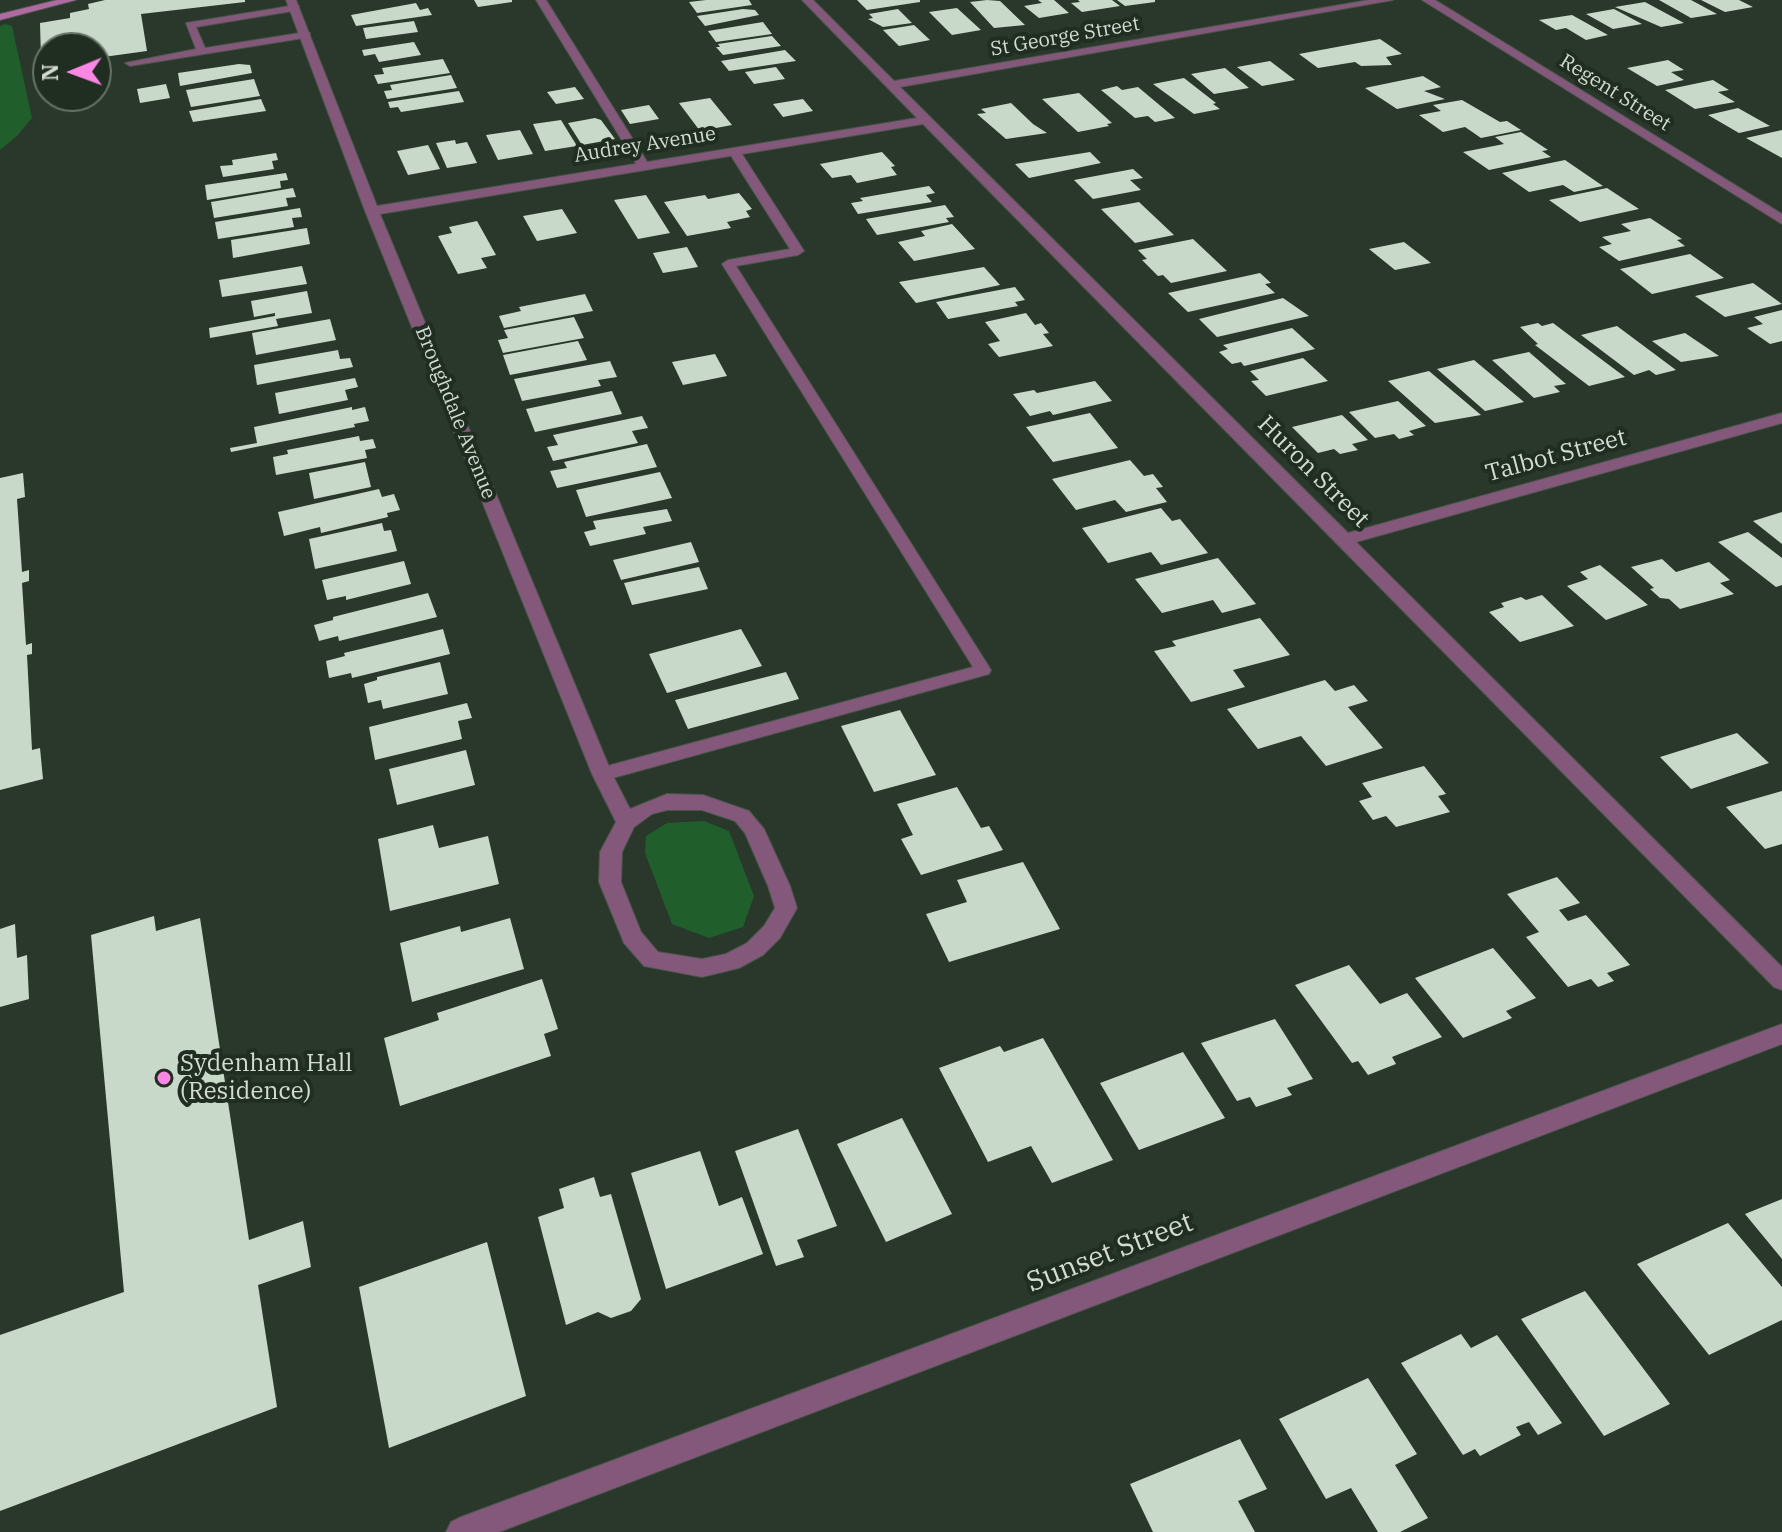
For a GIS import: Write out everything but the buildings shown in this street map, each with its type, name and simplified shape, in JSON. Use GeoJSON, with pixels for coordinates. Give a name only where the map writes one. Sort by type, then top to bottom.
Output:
{"type":"FeatureCollection","features":[{"type":"Feature","properties":{"kind":"main road"},"geometry":{"type":"LineString","coordinates":[[0,17],[71,0]]}},
{"type":"Feature","properties":{"kind":"street","name":"Huron Street"},"geometry":{"type":"LineString","coordinates":[[807,0],[1782,981]]}},
{"type":"Feature","properties":{"kind":"street","name":"St George Street"},"geometry":{"type":"LineString","coordinates":[[891,85],[1388,0]]}},
{"type":"Feature","properties":{"kind":"street","name":"Regent Street"},"geometry":{"type":"LineString","coordinates":[[1427,0],[1782,220]]}},
{"type":"Feature","properties":{"kind":"street","name":"Broughdale Avenue"},"geometry":{"type":"LineString","coordinates":[[294,4],[372,211],[602,774],[626,822]]}},
{"type":"Feature","properties":{"kind":"street","name":"Audrey Avenue"},"geometry":{"type":"LineString","coordinates":[[372,211],[924,120]]}},
{"type":"Feature","properties":{"kind":"street","name":"Talbot Street"},"geometry":{"type":"LineString","coordinates":[[1343,540],[1782,418]]}},
{"type":"Feature","properties":{"kind":"street"},"geometry":{"type":"LineString","coordinates":[[667,802],[703,803],[723,807],[742,816],[754,829],[786,908],[772,932],[755,949],[731,962],[702,968],[652,960],[632,937],[610,882],[611,852],[626,822],[645,809],[667,802]]}},
{"type":"Feature","properties":{"kind":"street","name":"Sunset Street"},"geometry":{"type":"LineString","coordinates":[[461,1532],[1782,1034]]}},
{"type":"Feature","properties":{"kind":"lane"},"geometry":{"type":"LineString","coordinates":[[541,0],[643,165]]}},
{"type":"Feature","properties":{"kind":"lane"},"geometry":{"type":"LineString","coordinates":[[202,52],[190,25],[294,4]]}},
{"type":"Feature","properties":{"kind":"lane"},"geometry":{"type":"LineString","coordinates":[[130,63],[306,35]]}},
{"type":"Feature","properties":{"kind":"lane"},"geometry":{"type":"LineString","coordinates":[[602,774],[983,670],[728,264],[798,251],[734,151]]}},
{"type":"Feature","properties":{"kind":"green space"},"geometry":{"type":"Polygon","coordinates":[[[0,26],[12,26],[32,118],[0,150],[0,26]]]}},
{"type":"Feature","properties":{"kind":"green space"},"geometry":{"type":"Polygon","coordinates":[[[704,821],[729,831],[754,896],[743,927],[709,938],[672,924],[645,853],[646,836],[667,823],[704,821]]]}},
{"type":"Feature","properties":{"kind":"place","name":"Sydenham Hall (Residence)"},"geometry":{"type":"Point","coordinates":[164,1078]}}]}
